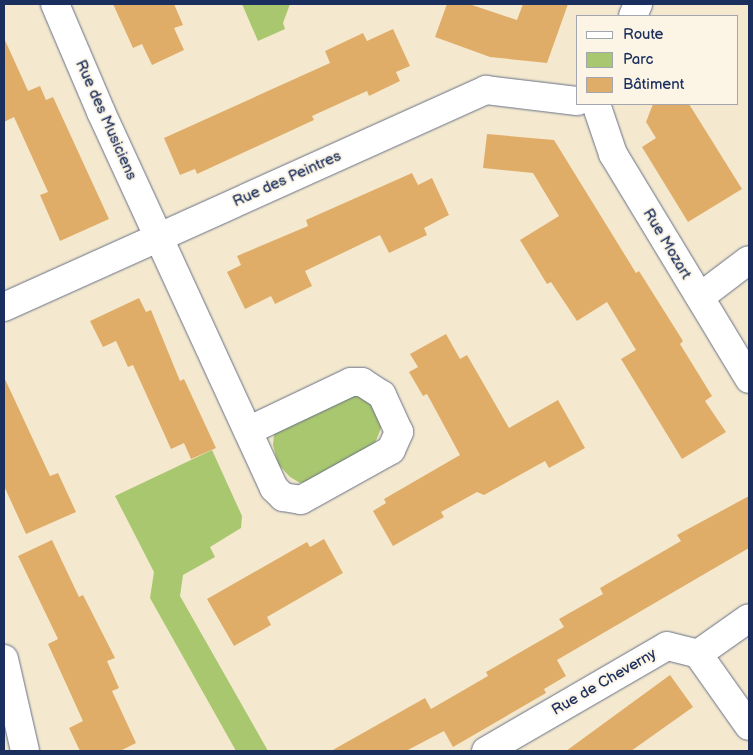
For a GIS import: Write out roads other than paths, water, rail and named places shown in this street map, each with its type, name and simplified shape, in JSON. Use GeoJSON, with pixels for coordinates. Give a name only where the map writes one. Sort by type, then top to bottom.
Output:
{"type":"FeatureCollection","features":[{"type":"Feature","properties":{"kind":"street","name":"Rue des Musiciens"},"geometry":{"type":"LineString","coordinates":[[54,4],[160,236],[248,431],[274,488],[283,497],[301,500],[391,450],[399,432],[382,395],[362,382],[350,382],[248,431]]}},
{"type":"Feature","properties":{"kind":"street","name":"Rue des Peintres"},"geometry":{"type":"LineString","coordinates":[[4,307],[486,90],[576,101]]}},
{"type":"Feature","properties":{"kind":"street","name":"Rue Mozart"},"geometry":{"type":"LineString","coordinates":[[596,105],[613,154],[749,378]]}},
{"type":"Feature","properties":{"kind":"street"},"geometry":{"type":"LineString","coordinates":[[700,297],[749,260]]}},
{"type":"Feature","properties":{"kind":"street"},"geometry":{"type":"LineString","coordinates":[[749,618],[698,654],[749,726]]}},
{"type":"Feature","properties":{"kind":"street","name":"Rue de Cheverny"},"geometry":{"type":"LineString","coordinates":[[486,751],[667,646],[698,654]]}},
{"type":"Feature","properties":{"kind":"street"},"geometry":{"type":"LineString","coordinates":[[4,659],[25,751]]}}]}
